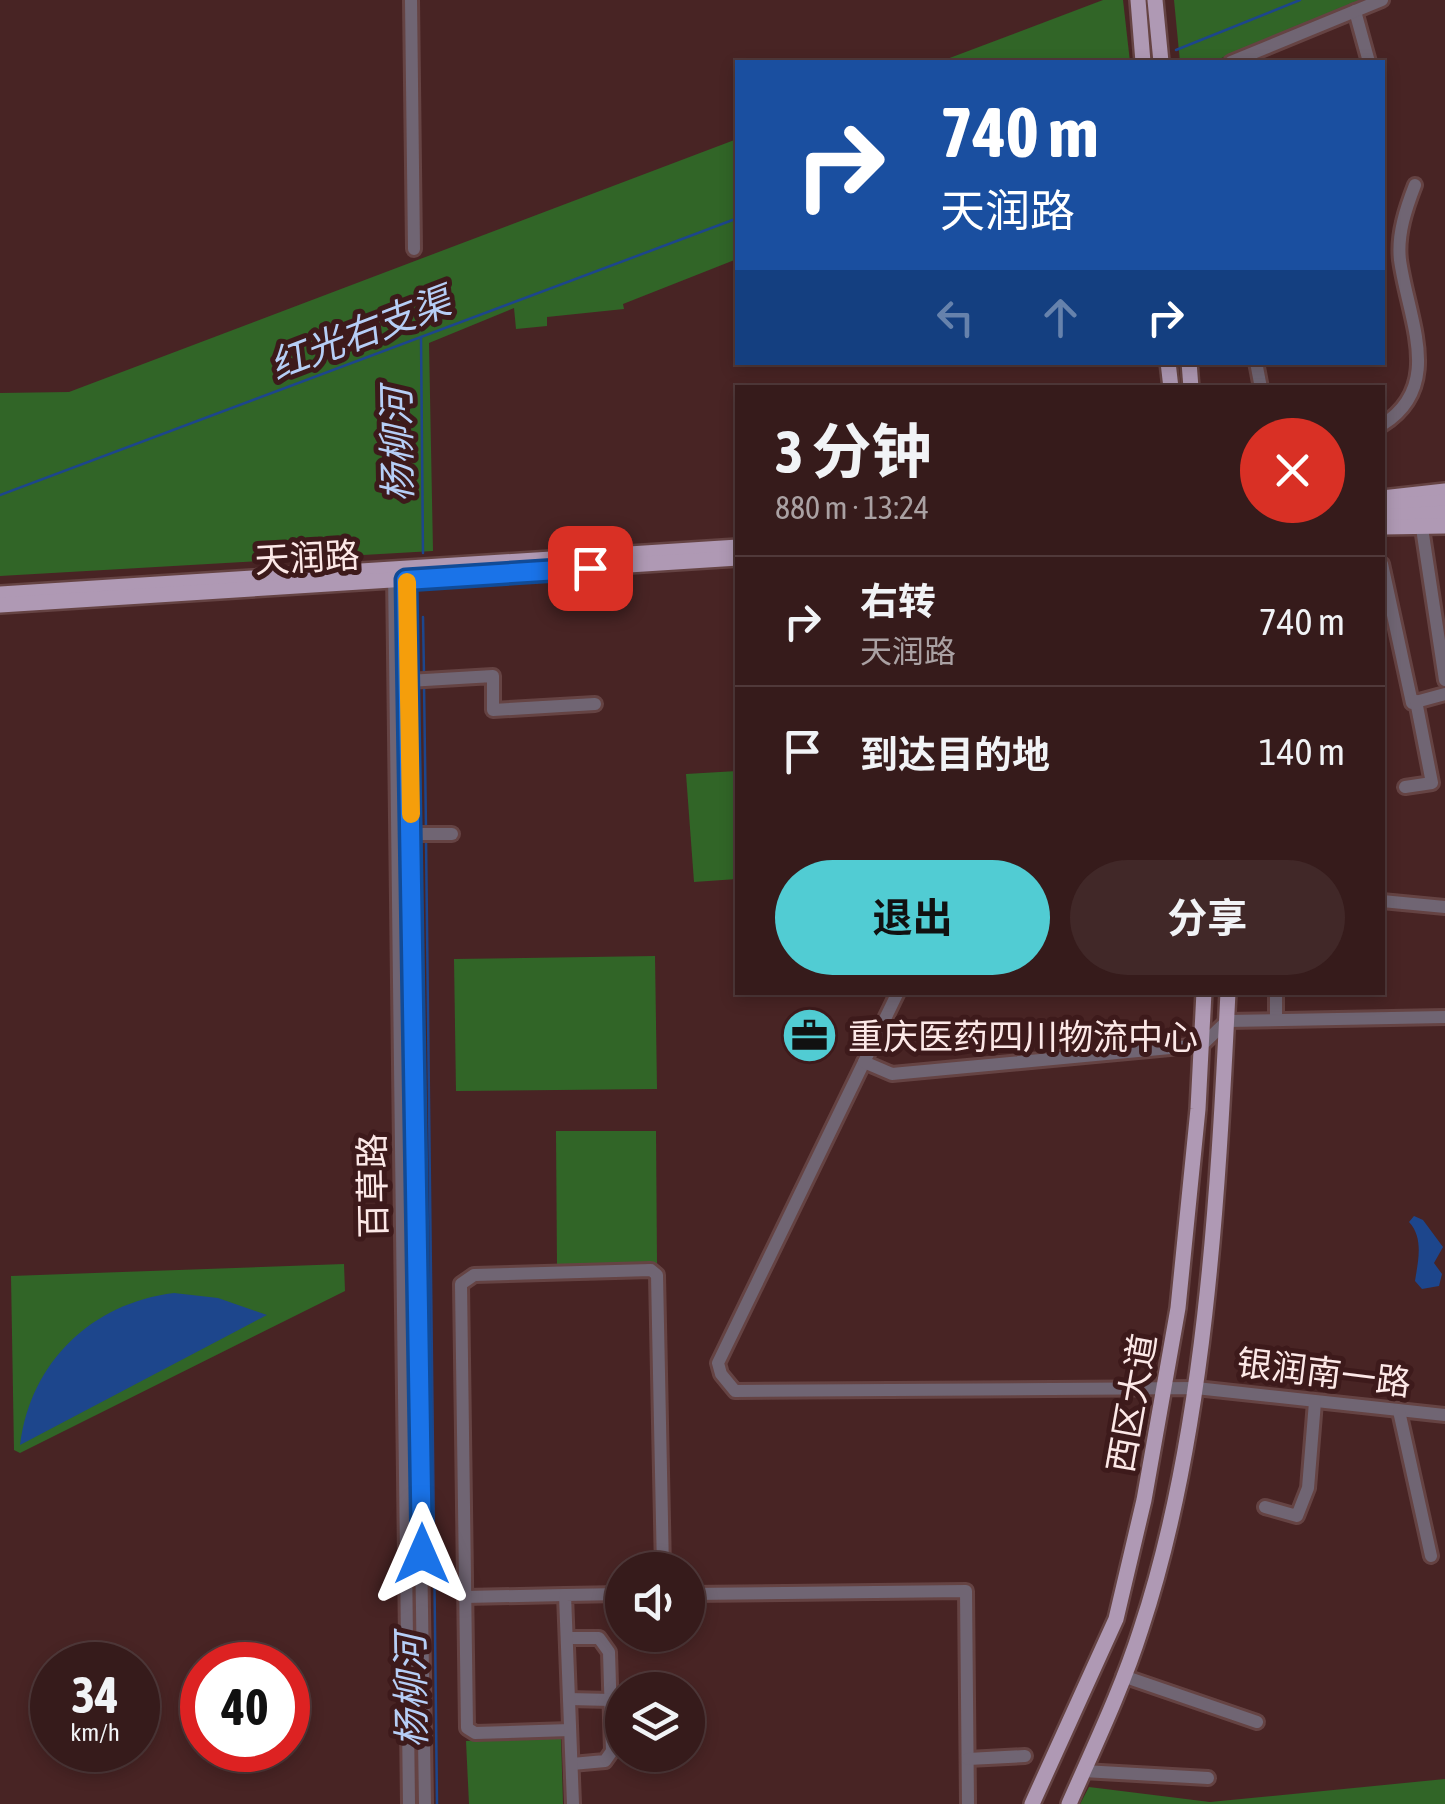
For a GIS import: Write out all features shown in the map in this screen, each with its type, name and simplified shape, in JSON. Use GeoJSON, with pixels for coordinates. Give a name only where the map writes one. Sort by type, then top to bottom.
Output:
{"type":"FeatureCollection","features":[{"type":"Feature","properties":{"kind":"main road"},"geometry":{"type":"LineString","coordinates":[[1138,0],[1143,60]]}},
{"type":"Feature","properties":{"kind":"main road"},"geometry":{"type":"LineString","coordinates":[[1155,0],[1162,60]]}},
{"type":"Feature","properties":{"kind":"main road"},"geometry":{"type":"LineString","coordinates":[[1385,498],[1445,491]]}},
{"type":"Feature","properties":{"kind":"main road"},"geometry":{"type":"LineString","coordinates":[[1385,506],[1445,502]]}},
{"type":"Feature","properties":{"kind":"main road"},"geometry":{"type":"LineString","coordinates":[[1385,517],[1445,512]]}},
{"type":"Feature","properties":{"kind":"main road"},"geometry":{"type":"LineString","coordinates":[[1385,526],[1445,526]]}},
{"type":"Feature","properties":{"kind":"main road","name":"天润路"},"geometry":{"type":"LineString","coordinates":[[400,574],[735,547]]}},
{"type":"Feature","properties":{"kind":"main road","name":"天润路"},"geometry":{"type":"LineString","coordinates":[[0,594],[109,592],[735,558]]}},
{"type":"Feature","properties":{"kind":"main road"},"geometry":{"type":"LineString","coordinates":[[0,584],[62,582],[109,592]]}},
{"type":"Feature","properties":{"kind":"main road"},"geometry":{"type":"LineString","coordinates":[[0,613],[59,609],[109,592]]}},
{"type":"Feature","properties":{"kind":"main road","name":"天润路"},"geometry":{"type":"LineString","coordinates":[[0,605],[109,592]]}},
{"type":"Feature","properties":{"kind":"main road","name":"西区大道"},"geometry":{"type":"LineString","coordinates":[[1032,1804],[1116,1618],[1178,1308],[1204,995]]}},
{"type":"Feature","properties":{"kind":"main road","name":"西区大道"},"geometry":{"type":"LineString","coordinates":[[1069,1804],[1142,1629],[1196,1388],[1228,995]]}},
{"type":"Feature","properties":{"kind":"street"},"geometry":{"type":"LineString","coordinates":[[410,0],[414,250]]}},
{"type":"Feature","properties":{"kind":"street"},"geometry":{"type":"LineString","coordinates":[[1236,60],[1382,0]]}},
{"type":"Feature","properties":{"kind":"street"},"geometry":{"type":"LineString","coordinates":[[1355,11],[1368,60]]}},
{"type":"Feature","properties":{"kind":"street"},"geometry":{"type":"LineString","coordinates":[[1385,423],[1413,401],[1424,375],[1427,344],[1400,256],[1415,184]]}},
{"type":"Feature","properties":{"kind":"street"},"geometry":{"type":"LineString","coordinates":[[1422,528],[1445,680]]}},
{"type":"Feature","properties":{"kind":"street","name":"百草路"},"geometry":{"type":"LineString","coordinates":[[400,574],[419,681],[425,1804]]}},
{"type":"Feature","properties":{"kind":"street","name":"百草路"},"geometry":{"type":"LineString","coordinates":[[400,574],[409,1804]]}},
{"type":"Feature","properties":{"kind":"street"},"geometry":{"type":"LineString","coordinates":[[1385,578],[1412,703],[1445,694]]}},
{"type":"Feature","properties":{"kind":"street"},"geometry":{"type":"LineString","coordinates":[[419,681],[492,676],[494,710],[595,704]]}},
{"type":"Feature","properties":{"kind":"street"},"geometry":{"type":"LineString","coordinates":[[1405,787],[1432,783],[1416,702]]}},
{"type":"Feature","properties":{"kind":"street"},"geometry":{"type":"LineString","coordinates":[[421,834],[452,834]]}},
{"type":"Feature","properties":{"kind":"street"},"geometry":{"type":"LineString","coordinates":[[1385,897],[1445,903]]}},
{"type":"Feature","properties":{"kind":"street","name":"银润南一路"},"geometry":{"type":"LineString","coordinates":[[897,995],[718,1362],[721,1374],[736,1390],[1196,1388],[1445,1415]]}},
{"type":"Feature","properties":{"kind":"street"},"geometry":{"type":"LineString","coordinates":[[1276,995],[1276,1020]]}},
{"type":"Feature","properties":{"kind":"street"},"geometry":{"type":"LineString","coordinates":[[864,1062],[892,1074],[1202,1045],[1227,1022],[1445,1017]]}},
{"type":"Feature","properties":{"kind":"street"},"geometry":{"type":"LineString","coordinates":[[570,1730],[475,1733],[467,1728],[461,1284],[474,1275],[651,1270],[656,1275],[663,1552]]}},
{"type":"Feature","properties":{"kind":"street"},"geometry":{"type":"LineString","coordinates":[[1265,1507],[1297,1516],[1308,1488],[1316,1402]]}},
{"type":"Feature","properties":{"kind":"street"},"geometry":{"type":"LineString","coordinates":[[1399,1411],[1431,1556]]}},
{"type":"Feature","properties":{"kind":"street"},"geometry":{"type":"LineString","coordinates":[[705,1594],[966,1591],[968,1804]]}},
{"type":"Feature","properties":{"kind":"street"},"geometry":{"type":"LineString","coordinates":[[465,1597],[605,1594]]}},
{"type":"Feature","properties":{"kind":"street"},"geometry":{"type":"LineString","coordinates":[[565,1595],[573,1804]]}},
{"type":"Feature","properties":{"kind":"street"},"geometry":{"type":"LineString","coordinates":[[567,1638],[599,1638],[610,1652],[610,1672]]}},
{"type":"Feature","properties":{"kind":"street"},"geometry":{"type":"LineString","coordinates":[[1122,1676],[1257,1722]]}},
{"type":"Feature","properties":{"kind":"street"},"geometry":{"type":"LineString","coordinates":[[569,1700],[605,1700]]}},
{"type":"Feature","properties":{"kind":"street"},"geometry":{"type":"LineString","coordinates":[[968,1759],[1025,1756]]}},
{"type":"Feature","properties":{"kind":"street"},"geometry":{"type":"LineString","coordinates":[[572,1764],[605,1762]]}},
{"type":"Feature","properties":{"kind":"street"},"geometry":{"type":"LineString","coordinates":[[1084,1771],[1208,1778]]}},
{"type":"Feature","properties":{"kind":"green space"},"geometry":{"type":"Polygon","coordinates":[[[1103,0],[1123,0],[1130,60],[944,60],[1103,0]]]}},
{"type":"Feature","properties":{"kind":"green space"},"geometry":{"type":"Polygon","coordinates":[[[1174,0],[1360,0],[1217,60],[1180,60],[1174,0]]]}},
{"type":"Feature","properties":{"kind":"green space"},"geometry":{"type":"Polygon","coordinates":[[[735,140],[735,260],[623,304],[624,309],[547,317],[547,326],[516,329],[514,308],[429,343],[433,551],[0,576],[0,393],[69,392],[735,140]]]}},
{"type":"Feature","properties":{"kind":"green space"},"geometry":{"type":"Polygon","coordinates":[[[735,771],[735,879],[694,882],[686,774],[735,771]]]}},
{"type":"Feature","properties":{"kind":"green space"},"geometry":{"type":"Polygon","coordinates":[[[655,956],[657,1089],[456,1091],[454,959],[655,956]]]}},
{"type":"Feature","properties":{"kind":"green space"},"geometry":{"type":"Polygon","coordinates":[[[556,1131],[656,1131],[657,1265],[557,1266],[556,1131]]]}},
{"type":"Feature","properties":{"kind":"green space"},"geometry":{"type":"Polygon","coordinates":[[[344,1264],[345,1291],[20,1453],[14,1450],[11,1276],[344,1264]]]}},
{"type":"Feature","properties":{"kind":"green space"},"geometry":{"type":"Polygon","coordinates":[[[561,1738],[563,1804],[469,1804],[466,1741],[561,1738]]]}},
{"type":"Feature","properties":{"kind":"green space"},"geometry":{"type":"Polygon","coordinates":[[[1445,1779],[1445,1804],[1080,1804],[1089,1787],[1210,1802],[1445,1779]]]}},
{"type":"Feature","properties":{"kind":"water"},"geometry":{"type":"Polygon","coordinates":[[[1414,1216],[1423,1220],[1443,1247],[1434,1263],[1442,1274],[1439,1286],[1422,1289],[1415,1281],[1418,1242],[1409,1222],[1414,1216]]]}},
{"type":"Feature","properties":{"kind":"water"},"geometry":{"type":"Polygon","coordinates":[[[174,1293],[218,1298],[267,1315],[20,1445],[37,1388],[70,1342],[117,1309],[174,1293]]]}},
{"type":"Feature","properties":{"kind":"waterway","name":"红光右支渠"},"geometry":{"type":"LineString","coordinates":[[1176,50],[1300,0]]}},
{"type":"Feature","properties":{"kind":"waterway","name":"红光右支渠"},"geometry":{"type":"LineString","coordinates":[[0,495],[735,219]]}},
{"type":"Feature","properties":{"kind":"waterway","name":"杨柳河"},"geometry":{"type":"LineString","coordinates":[[421,338],[423,553]]}},
{"type":"Feature","properties":{"kind":"waterway","name":"杨柳河"},"geometry":{"type":"LineString","coordinates":[[423,617],[424,675]]}},
{"type":"Feature","properties":{"kind":"waterway","name":"杨柳河"},"geometry":{"type":"LineString","coordinates":[[424,683],[426,830]]}},
{"type":"Feature","properties":{"kind":"waterway","name":"杨柳河"},"geometry":{"type":"LineString","coordinates":[[426,838],[437,1804]]}},
{"type":"Feature","properties":{"kind":"slow traffic"},"geometry":{"type":"LineString","coordinates":[[407,582],[411,814]]}},
{"type":"Feature","properties":{"kind":"place","name":"重庆医药四川物流中心"},"geometry":{"type":"Point","coordinates":[809,1036]}},
{"type":"Feature","properties":{"kind":"route"},"geometry":{"type":"LineString","coordinates":[[422,1554],[406,580],[590,568]]}}]}
